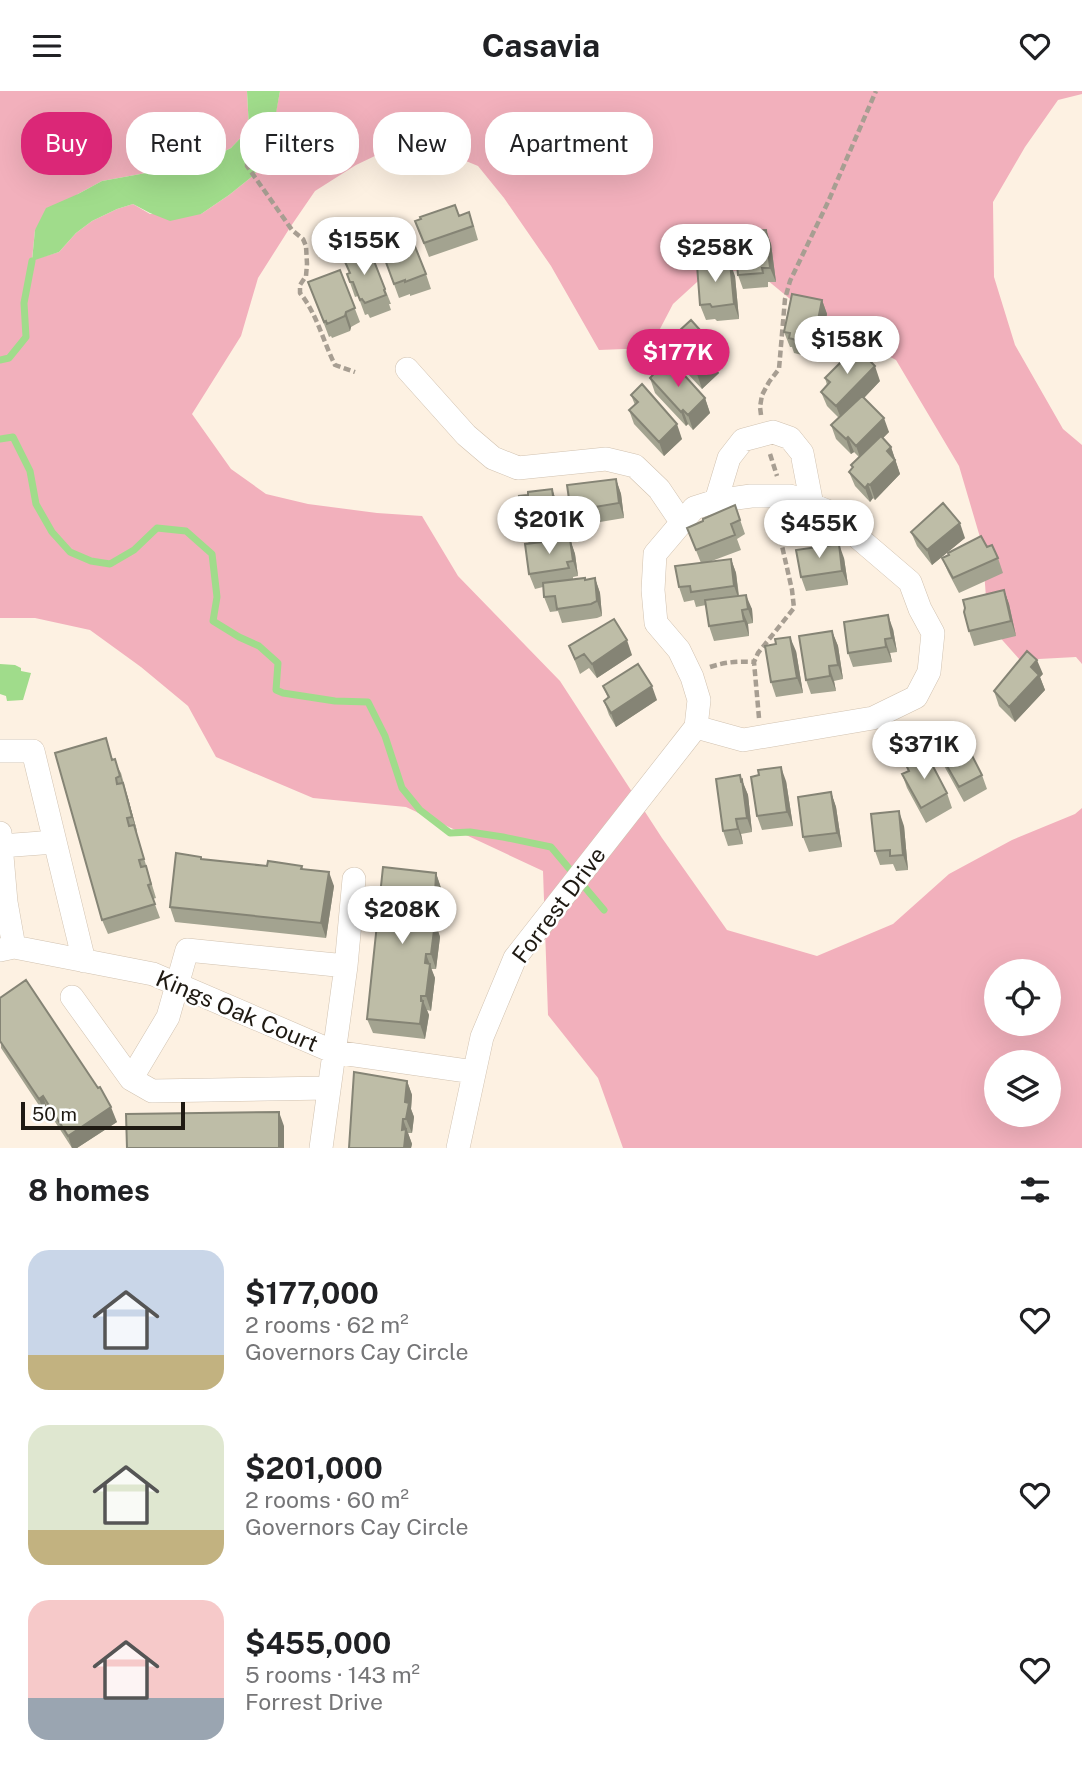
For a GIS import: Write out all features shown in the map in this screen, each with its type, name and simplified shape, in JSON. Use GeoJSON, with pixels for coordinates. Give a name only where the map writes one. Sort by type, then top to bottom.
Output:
{"type":"FeatureCollection","features":[{"type":"Feature","properties":{"kind":"street"},"geometry":{"type":"LineString","coordinates":[[407,369],[466,435],[494,458],[518,468],[606,459],[635,466],[659,489],[682,523]]}},
{"type":"Feature","properties":{"kind":"street"},"geometry":{"type":"LineString","coordinates":[[716,501],[729,458],[743,440],[773,432],[790,438],[802,453],[812,505]]}},
{"type":"Feature","properties":{"kind":"street"},"geometry":{"type":"LineString","coordinates":[[751,496],[790,496],[827,511],[910,582],[933,633],[929,672],[916,697],[873,718],[743,740],[696,727],[699,700],[692,677],[679,650],[656,622],[653,590],[655,554],[694,508],[716,501],[751,496]]}},
{"type":"Feature","properties":{"kind":"street","name":"Forrest Drive"},"geometry":{"type":"LineString","coordinates":[[458,1148],[482,1037],[515,958],[696,727]]}},
{"type":"Feature","properties":{"kind":"street"},"geometry":{"type":"LineString","coordinates":[[0,751],[33,751],[84,961]]}},
{"type":"Feature","properties":{"kind":"street"},"geometry":{"type":"LineString","coordinates":[[7,949],[1,839],[55,842]]}},
{"type":"Feature","properties":{"kind":"street"},"geometry":{"type":"LineString","coordinates":[[321,1148],[346,966],[354,879]]}},
{"type":"Feature","properties":{"kind":"street","name":"Kings Oak Court"},"geometry":{"type":"LineString","coordinates":[[7,949],[153,974],[334,1052],[474,1072]]}},
{"type":"Feature","properties":{"kind":"street"},"geometry":{"type":"LineString","coordinates":[[131,1079],[168,1017],[187,950],[346,966]]}},
{"type":"Feature","properties":{"kind":"street"},"geometry":{"type":"LineString","coordinates":[[72,997],[131,1079],[152,1091],[329,1088]]}},
{"type":"Feature","properties":{"kind":"path"},"geometry":{"type":"LineString","coordinates":[[761,736],[754,662],[758,653],[794,608],[775,517],[774,496],[777,480],[764,434],[760,407],[762,395],[779,369],[785,299],[790,281],[876,91]]}},
{"type":"Feature","properties":{"kind":"path"},"geometry":{"type":"LineString","coordinates":[[253,175],[292,230],[303,239],[307,264],[300,293],[309,303],[335,365],[355,372]]}},
{"type":"Feature","properties":{"kind":"path"},"geometry":{"type":"LineString","coordinates":[[692,677],[706,668],[722,663],[754,662]]}},
{"type":"Feature","properties":{"kind":"shaded area"},"geometry":{"type":"Polygon","coordinates":[[[0,91],[247,91],[248,112],[240,112],[240,138],[226,150],[226,112],[126,112],[126,175],[135,175],[102,181],[78,194],[35,230],[32,260],[59,252],[76,233],[92,221],[133,204],[150,214],[201,214],[254,175],[340,175],[315,191],[258,278],[241,336],[192,414],[231,469],[266,494],[308,504],[422,516],[458,576],[560,681],[662,838],[727,930],[817,956],[893,924],[949,874],[1012,840],[1075,814],[1082,808],[1082,1148],[623,1148],[598,1078],[548,1015],[543,871],[406,807],[313,798],[216,757],[188,706],[141,667],[90,630],[35,618],[0,618],[0,91]]]}},
{"type":"Feature","properties":{"kind":"shaded area"},"geometry":{"type":"Polygon","coordinates":[[[247,91],[280,91],[276,112],[248,112],[247,91]]]}},
{"type":"Feature","properties":{"kind":"shaded area"},"geometry":{"type":"Polygon","coordinates":[[[280,91],[1082,91],[1082,94],[1058,100],[1025,147],[993,202],[994,277],[1015,345],[1063,429],[1082,445],[1082,664],[1076,657],[1020,660],[988,624],[982,544],[959,466],[896,360],[807,313],[755,270],[708,272],[673,304],[650,348],[599,350],[551,266],[485,175],[653,175],[653,112],[485,112],[485,175],[478,166],[471,163],[471,112],[373,112],[373,157],[359,164],[359,112],[276,112],[280,91]]]}},
{"type":"Feature","properties":{"kind":"shaded area"},"geometry":{"type":"Polygon","coordinates":[[[240,138],[240,175],[254,175],[201,214],[170,221],[133,204],[92,221],[76,233],[59,252],[32,261],[35,230],[46,208],[102,181],[135,175],[226,175],[226,150],[240,138]]]}},
{"type":"Feature","properties":{"kind":"shaded area"},"geometry":{"type":"Polygon","coordinates":[[[0,664],[15,665],[21,668],[21,671],[31,673],[23,700],[7,701],[6,696],[0,694],[0,664]]]}},
{"type":"Feature","properties":{"kind":"building"},"geometry":{"type":"Polygon","coordinates":[[[455,205],[459,216],[469,212],[473,226],[424,243],[415,221],[455,205]]]}},
{"type":"Feature","properties":{"kind":"building"},"geometry":{"type":"Polygon","coordinates":[[[766,230],[770,268],[762,268],[763,273],[738,275],[734,233],[766,230]]]}},
{"type":"Feature","properties":{"kind":"building"},"geometry":{"type":"Polygon","coordinates":[[[410,234],[426,274],[394,284],[380,246],[410,234]]]}},
{"type":"Feature","properties":{"kind":"building"},"geometry":{"type":"Polygon","coordinates":[[[357,250],[361,259],[372,256],[386,295],[365,303],[360,300],[353,282],[350,282],[347,274],[350,273],[342,255],[357,250]]]}},
{"type":"Feature","properties":{"kind":"building"},"geometry":{"type":"Polygon","coordinates":[[[730,262],[734,304],[712,307],[710,304],[700,305],[697,265],[730,262]]]}},
{"type":"Feature","properties":{"kind":"building"},"geometry":{"type":"Polygon","coordinates":[[[340,270],[355,308],[327,324],[308,282],[340,270]]]}},
{"type":"Feature","properties":{"kind":"building"},"geometry":{"type":"Polygon","coordinates":[[[792,294],[822,300],[813,345],[789,338],[790,333],[784,332],[792,294]]]}},
{"type":"Feature","properties":{"kind":"building"},"geometry":{"type":"Polygon","coordinates":[[[691,320],[718,350],[712,356],[713,359],[697,374],[667,342],[691,320]]]}},
{"type":"Feature","properties":{"kind":"building"},"geometry":{"type":"Polygon","coordinates":[[[856,347],[875,366],[836,406],[821,392],[830,382],[825,378],[856,347]]]}},
{"type":"Feature","properties":{"kind":"building"},"geometry":{"type":"Polygon","coordinates":[[[676,366],[705,398],[688,415],[683,410],[681,412],[650,378],[660,367],[667,374],[676,366]]]}},
{"type":"Feature","properties":{"kind":"building"},"geometry":{"type":"Polygon","coordinates":[[[642,384],[677,424],[659,442],[629,410],[638,402],[631,395],[642,384]]]}},
{"type":"Feature","properties":{"kind":"building"},"geometry":{"type":"Polygon","coordinates":[[[862,396],[884,418],[856,446],[831,425],[862,396]]]}},
{"type":"Feature","properties":{"kind":"building"},"geometry":{"type":"Polygon","coordinates":[[[881,436],[891,447],[887,451],[895,460],[865,488],[849,472],[853,467],[851,465],[881,436]]]}},
{"type":"Feature","properties":{"kind":"building"},"geometry":{"type":"Polygon","coordinates":[[[616,479],[619,503],[577,510],[576,498],[569,499],[567,485],[616,479]]]}},
{"type":"Feature","properties":{"kind":"building"},"geometry":{"type":"Polygon","coordinates":[[[552,489],[558,530],[526,535],[519,496],[552,489]]]}},
{"type":"Feature","properties":{"kind":"building"},"geometry":{"type":"Polygon","coordinates":[[[943,503],[960,523],[927,550],[911,532],[943,503]]]}},
{"type":"Feature","properties":{"kind":"building"},"geometry":{"type":"Polygon","coordinates":[[[735,505],[740,520],[731,524],[735,535],[696,550],[687,528],[735,505]]]}},
{"type":"Feature","properties":{"kind":"building"},"geometry":{"type":"Polygon","coordinates":[[[981,536],[987,547],[992,545],[998,558],[953,578],[942,558],[981,536]]]}},
{"type":"Feature","properties":{"kind":"building"},"geometry":{"type":"Polygon","coordinates":[[[570,539],[573,561],[567,562],[569,568],[529,574],[525,544],[570,539]]]}},
{"type":"Feature","properties":{"kind":"building"},"geometry":{"type":"Polygon","coordinates":[[[839,544],[842,571],[801,577],[796,550],[839,544]]]}},
{"type":"Feature","properties":{"kind":"building"},"geometry":{"type":"Polygon","coordinates":[[[731,559],[734,586],[691,592],[690,586],[679,587],[675,566],[731,559]]]}},
{"type":"Feature","properties":{"kind":"building"},"geometry":{"type":"Polygon","coordinates":[[[595,578],[597,601],[591,604],[557,609],[555,596],[544,597],[543,583],[595,578]]]}},
{"type":"Feature","properties":{"kind":"building"},"geometry":{"type":"Polygon","coordinates":[[[1004,590],[1011,621],[969,631],[963,600],[1004,590]]]}},
{"type":"Feature","properties":{"kind":"building"},"geometry":{"type":"Polygon","coordinates":[[[746,595],[748,609],[742,610],[744,621],[709,626],[705,600],[746,595]]]}},
{"type":"Feature","properties":{"kind":"building"},"geometry":{"type":"Polygon","coordinates":[[[888,615],[892,638],[885,639],[886,647],[848,653],[844,622],[888,615]]]}},
{"type":"Feature","properties":{"kind":"building"},"geometry":{"type":"Polygon","coordinates":[[[614,619],[627,640],[592,664],[584,654],[575,659],[569,646],[614,619]]]}},
{"type":"Feature","properties":{"kind":"building"},"geometry":{"type":"Polygon","coordinates":[[[832,631],[838,665],[829,666],[830,676],[806,680],[799,636],[832,631]]]}},
{"type":"Feature","properties":{"kind":"building"},"geometry":{"type":"Polygon","coordinates":[[[790,637],[797,678],[771,682],[765,646],[776,644],[775,639],[790,637]]]}},
{"type":"Feature","properties":{"kind":"building"},"geometry":{"type":"Polygon","coordinates":[[[1027,651],[1037,660],[1031,667],[1039,675],[1009,707],[994,691],[1027,651]]]}},
{"type":"Feature","properties":{"kind":"building"},"geometry":{"type":"Polygon","coordinates":[[[638,664],[652,686],[611,713],[604,701],[609,697],[603,686],[638,664]]]}},
{"type":"Feature","properties":{"kind":"building"},"geometry":{"type":"Polygon","coordinates":[[[951,728],[958,739],[962,736],[982,775],[959,787],[931,738],[951,728]]]}},
{"type":"Feature","properties":{"kind":"building"},"geometry":{"type":"Polygon","coordinates":[[[106,738],[120,776],[116,778],[117,784],[123,783],[132,817],[127,818],[129,826],[134,825],[144,859],[139,860],[141,867],[146,866],[151,884],[148,885],[155,904],[102,920],[55,753],[106,738]]]}},
{"type":"Feature","properties":{"kind":"building"},"geometry":{"type":"Polygon","coordinates":[[[926,753],[947,793],[921,808],[902,774],[909,771],[906,765],[926,753]]]}},
{"type":"Feature","properties":{"kind":"building"},"geometry":{"type":"Polygon","coordinates":[[[781,767],[787,812],[757,816],[751,777],[759,775],[758,770],[781,767]]]}},
{"type":"Feature","properties":{"kind":"building"},"geometry":{"type":"Polygon","coordinates":[[[740,775],[747,818],[736,819],[738,829],[723,831],[716,779],[740,775]]]}},
{"type":"Feature","properties":{"kind":"building"},"geometry":{"type":"Polygon","coordinates":[[[831,792],[837,833],[803,837],[798,797],[831,792]]]}},
{"type":"Feature","properties":{"kind":"building"},"geometry":{"type":"Polygon","coordinates":[[[899,811],[903,855],[890,856],[890,850],[875,851],[871,814],[899,811]]]}},
{"type":"Feature","properties":{"kind":"building"},"geometry":{"type":"Polygon","coordinates":[[[176,853],[201,859],[267,866],[268,861],[329,872],[321,923],[170,907],[176,853]]]}},
{"type":"Feature","properties":{"kind":"building"},"geometry":{"type":"Polygon","coordinates":[[[383,867],[436,873],[435,913],[429,913],[428,921],[435,922],[431,954],[426,954],[425,963],[430,964],[426,996],[421,996],[423,1001],[420,1024],[367,1019],[383,867]]]}},
{"type":"Feature","properties":{"kind":"building"},"geometry":{"type":"Polygon","coordinates":[[[26,980],[111,1107],[68,1136],[43,1096],[39,1099],[0,1041],[0,998],[26,980]]]}},
{"type":"Feature","properties":{"kind":"building"},"geometry":{"type":"Polygon","coordinates":[[[354,1072],[407,1081],[405,1102],[409,1103],[406,1119],[403,1119],[402,1130],[406,1129],[404,1148],[349,1148],[354,1072]]]}},
{"type":"Feature","properties":{"kind":"building"},"geometry":{"type":"Polygon","coordinates":[[[279,1112],[279,1148],[127,1148],[126,1114],[279,1112]]]}},
{"type":"Feature","properties":{"kind":"waterway"},"geometry":{"type":"LineString","coordinates":[[0,360],[9,358],[26,337],[24,303],[32,261]]}},
{"type":"Feature","properties":{"kind":"waterway"},"geometry":{"type":"LineString","coordinates":[[0,439],[13,437],[30,471],[36,504],[52,532],[70,552],[91,561],[110,564],[134,550],[157,528],[186,531],[212,554],[217,597],[213,621],[259,646],[278,663],[276,690],[335,701],[368,702],[385,736],[402,788],[420,810],[450,833],[470,832],[551,847],[604,910]]}}]}
